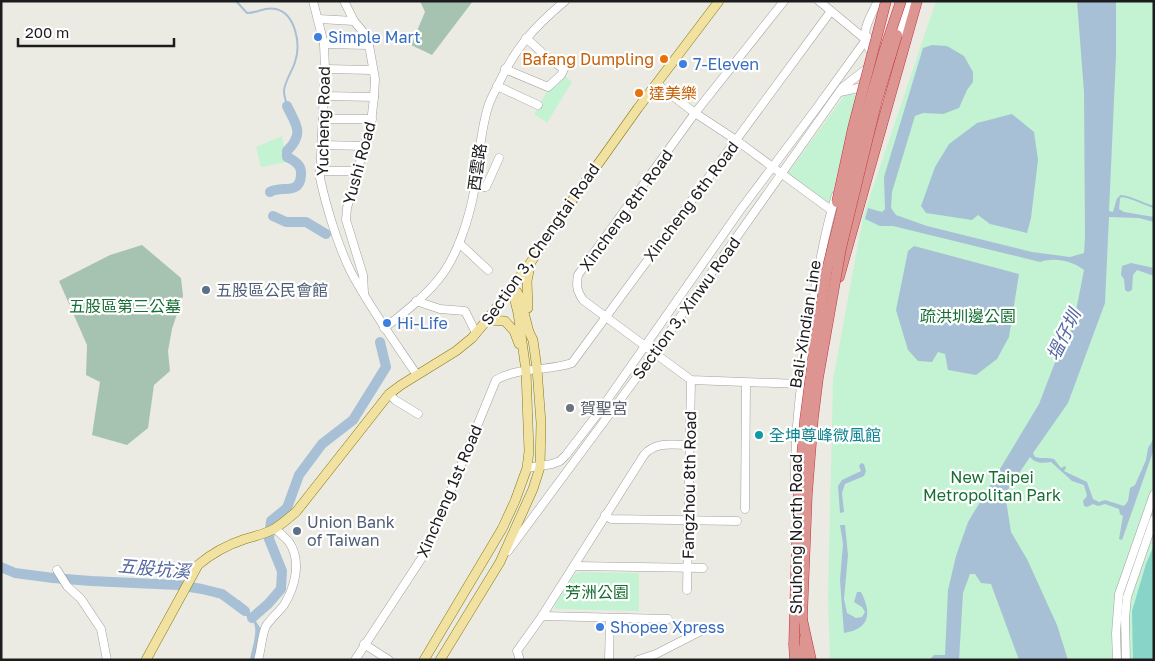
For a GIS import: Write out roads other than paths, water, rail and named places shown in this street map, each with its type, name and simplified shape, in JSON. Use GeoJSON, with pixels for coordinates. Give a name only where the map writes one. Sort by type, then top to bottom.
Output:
{"type":"FeatureCollection","features":[{"type":"Feature","properties":{"kind":"highway","name":"Bali-Xindian Line"},"geometry":{"type":"LineString","coordinates":[[798,660],[794,645],[798,502],[810,376],[827,270],[865,120],[884,52],[901,1]]}},
{"type":"Feature","properties":{"kind":"highway","name":"Bali-Xindian Line"},"geometry":{"type":"LineString","coordinates":[[798,660],[802,619],[807,494],[818,378],[841,248],[877,100],[909,1]]}},
{"type":"Feature","properties":{"kind":"highway"},"geometry":{"type":"LineString","coordinates":[[832,297],[881,134],[917,1]]}},
{"type":"Feature","properties":{"kind":"highway"},"geometry":{"type":"LineString","coordinates":[[827,270],[831,234],[853,128],[889,2]]}},
{"type":"Feature","properties":{"kind":"highway"},"geometry":{"type":"LineString","coordinates":[[802,619],[811,660]]}},
{"type":"Feature","properties":{"kind":"main road","name":"Section 3, Chengtai Road"},"geometry":{"type":"LineString","coordinates":[[146,660],[198,566],[209,555],[224,547],[275,528],[296,512],[389,394],[456,350],[476,333],[531,262],[600,159],[719,1]]}},
{"type":"Feature","properties":{"kind":"main road"},"geometry":{"type":"LineString","coordinates":[[440,660],[500,562],[527,504],[540,466],[541,423],[537,369],[526,294],[531,262]]}},
{"type":"Feature","properties":{"kind":"main road"},"geometry":{"type":"LineString","coordinates":[[512,288],[520,297],[529,332],[533,340]]}},
{"type":"Feature","properties":{"kind":"main road"},"geometry":{"type":"LineString","coordinates":[[424,660],[502,529],[527,468],[529,451],[526,370],[518,313],[512,288]]}},
{"type":"Feature","properties":{"kind":"main road"},"geometry":{"type":"LineString","coordinates":[[487,320],[505,321],[510,325],[518,340],[526,370]]}},
{"type":"Feature","properties":{"kind":"street","name":"Yucheng Road"},"geometry":{"type":"LineString","coordinates":[[313,1],[324,44],[325,69],[320,171],[324,193],[340,243],[350,270],[364,295]]}},
{"type":"Feature","properties":{"kind":"street","name":"Yushi Road"},"geometry":{"type":"LineString","coordinates":[[344,1],[354,21],[364,33],[369,45],[375,79],[372,119],[347,208],[346,220],[363,275],[364,295],[384,328],[417,375]]}},
{"type":"Feature","properties":{"kind":"street","name":"西雲路"},"geometry":{"type":"LineString","coordinates":[[384,328],[403,314],[438,280],[455,253],[475,187],[480,139],[488,106],[519,46],[539,23],[564,1]]}},
{"type":"Feature","properties":{"kind":"street","name":"Xincheng 8th Road"},"geometry":{"type":"LineString","coordinates":[[691,380],[583,300],[577,291],[578,275],[695,113],[784,1]]}},
{"type":"Feature","properties":{"kind":"street"},"geometry":{"type":"LineString","coordinates":[[819,1],[865,39],[877,59],[898,37],[909,1]]}},
{"type":"Feature","properties":{"kind":"street"},"geometry":{"type":"LineString","coordinates":[[865,39],[867,24],[878,1]]}},
{"type":"Feature","properties":{"kind":"street"},"geometry":{"type":"LineString","coordinates":[[865,39],[876,30],[889,2]]}},
{"type":"Feature","properties":{"kind":"street"},"geometry":{"type":"LineString","coordinates":[[871,15],[889,2]]}},
{"type":"Feature","properties":{"kind":"street","name":"Xincheng 6th Road"},"geometry":{"type":"LineString","coordinates":[[537,369],[572,363],[831,11]]}},
{"type":"Feature","properties":{"kind":"street"},"geometry":{"type":"LineString","coordinates":[[319,19],[354,21]]}},
{"type":"Feature","properties":{"kind":"street"},"geometry":{"type":"LineString","coordinates":[[505,70],[548,87],[561,75],[564,69],[526,38]]}},
{"type":"Feature","properties":{"kind":"street","name":"Section 3, Xinwu Road"},"geometry":{"type":"LineString","coordinates":[[527,468],[560,461],[566,455],[596,416],[720,238],[816,109],[865,39]]}},
{"type":"Feature","properties":{"kind":"street"},"geometry":{"type":"LineString","coordinates":[[324,44],[369,45]]}},
{"type":"Feature","properties":{"kind":"street","name":"Section 3, Xinwu Road"},"geometry":{"type":"LineString","coordinates":[[500,562],[654,354],[842,88],[877,59]]}},
{"type":"Feature","properties":{"kind":"street","name":"Shuhong North Road"},"geometry":{"type":"LineString","coordinates":[[798,660],[795,483],[800,384],[813,300],[831,210],[880,71],[877,59]]}},
{"type":"Feature","properties":{"kind":"street"},"geometry":{"type":"LineString","coordinates":[[325,69],[372,70]]}},
{"type":"Feature","properties":{"kind":"street"},"geometry":{"type":"LineString","coordinates":[[657,84],[831,210]]}},
{"type":"Feature","properties":{"kind":"street"},"geometry":{"type":"LineString","coordinates":[[497,86],[538,105]]}},
{"type":"Feature","properties":{"kind":"street"},"geometry":{"type":"LineString","coordinates":[[840,92],[858,88],[864,90],[869,98]]}},
{"type":"Feature","properties":{"kind":"street"},"geometry":{"type":"LineString","coordinates":[[324,96],[374,97]]}},
{"type":"Feature","properties":{"kind":"street"},"geometry":{"type":"LineString","coordinates":[[323,119],[372,119]]}},
{"type":"Feature","properties":{"kind":"street"},"geometry":{"type":"LineString","coordinates":[[322,145],[365,146]]}},
{"type":"Feature","properties":{"kind":"street"},"geometry":{"type":"LineString","coordinates":[[475,187],[486,187],[499,158]]}},
{"type":"Feature","properties":{"kind":"street"},"geometry":{"type":"LineString","coordinates":[[320,171],[357,171]]}},
{"type":"Feature","properties":{"kind":"street"},"geometry":{"type":"LineString","coordinates":[[458,243],[488,270]]}},
{"type":"Feature","properties":{"kind":"street"},"geometry":{"type":"LineString","coordinates":[[416,301],[440,309],[465,311],[476,333]]}},
{"type":"Feature","properties":{"kind":"street","name":"Xincheng 1st Road"},"geometry":{"type":"LineString","coordinates":[[355,660],[424,553],[496,380],[526,370],[537,369]]}},
{"type":"Feature","properties":{"kind":"street"},"geometry":{"type":"LineString","coordinates":[[691,380],[800,384]]}},
{"type":"Feature","properties":{"kind":"street","name":"Fangzhou 8th Road"},"geometry":{"type":"LineString","coordinates":[[687,590],[688,445],[691,380]]}},
{"type":"Feature","properties":{"kind":"street"},"geometry":{"type":"LineString","coordinates":[[745,508],[746,383]]}},
{"type":"Feature","properties":{"kind":"street"},"geometry":{"type":"LineString","coordinates":[[389,394],[395,400],[418,414]]}},
{"type":"Feature","properties":{"kind":"street"},"geometry":{"type":"LineString","coordinates":[[520,660],[517,650],[542,616],[649,448],[657,445],[688,445]]}},
{"type":"Feature","properties":{"kind":"street"},"geometry":{"type":"LineString","coordinates":[[1117,660],[1116,633],[1119,594],[1154,494]]}},
{"type":"Feature","properties":{"kind":"street"},"geometry":{"type":"LineString","coordinates":[[605,515],[611,519],[737,521]]}},
{"type":"Feature","properties":{"kind":"street"},"geometry":{"type":"LineString","coordinates":[[1126,660],[1125,618],[1127,596],[1154,519]]}},
{"type":"Feature","properties":{"kind":"street"},"geometry":{"type":"LineString","coordinates":[[258,660],[266,626],[284,605],[295,578],[296,565],[293,551],[289,543],[275,528]]}},
{"type":"Feature","properties":{"kind":"street"},"geometry":{"type":"LineString","coordinates":[[574,566],[703,568]]}},
{"type":"Feature","properties":{"kind":"street"},"geometry":{"type":"LineString","coordinates":[[58,572],[65,583],[81,599],[101,629],[108,660]]}},
{"type":"Feature","properties":{"kind":"street"},"geometry":{"type":"LineString","coordinates":[[542,616],[668,619]]}},
{"type":"Feature","properties":{"kind":"street"},"geometry":{"type":"LineString","coordinates":[[609,660],[610,618]]}},
{"type":"Feature","properties":{"kind":"street"},"geometry":{"type":"LineString","coordinates":[[638,660],[656,654],[701,631]]}},
{"type":"Feature","properties":{"kind":"street"},"geometry":{"type":"LineString","coordinates":[[364,644],[389,660]]}},
{"type":"Feature","properties":{"kind":"waterway"},"geometry":{"type":"LineString","coordinates":[[236,1],[247,13],[268,8],[276,9],[283,12],[292,23],[297,39],[297,55],[285,87],[284,93],[287,106]]}},
{"type":"Feature","properties":{"kind":"waterway"},"geometry":{"type":"LineString","coordinates":[[270,192],[294,188],[300,181],[301,172],[299,166],[287,157],[287,151],[293,145],[297,134],[296,124],[287,106]]}},
{"type":"Feature","properties":{"kind":"waterway"},"geometry":{"type":"LineString","coordinates":[[1119,198],[1121,196],[1133,199],[1154,207]]}},
{"type":"Feature","properties":{"kind":"waterway"},"geometry":{"type":"LineString","coordinates":[[273,216],[286,222],[306,222],[326,234]]}},
{"type":"Feature","properties":{"kind":"waterway"},"geometry":{"type":"LineString","coordinates":[[252,618],[281,589],[282,571],[269,539],[271,521],[287,508],[299,475],[322,444],[353,420],[386,367],[380,342]]}},
{"type":"Feature","properties":{"kind":"waterway","name":"五股坑溪"},"geometry":{"type":"LineString","coordinates":[[1,567],[15,573],[53,578],[178,585],[202,589],[222,594],[245,611]]}},
{"type":"Feature","properties":{"kind":"place","name":"Simple Mart"},"geometry":{"type":"Point","coordinates":[318,37]}},
{"type":"Feature","properties":{"kind":"place","name":"Bafang Dumpling"},"geometry":{"type":"Point","coordinates":[664,59]}},
{"type":"Feature","properties":{"kind":"place","name":"7-Eleven"},"geometry":{"type":"Point","coordinates":[683,64]}},
{"type":"Feature","properties":{"kind":"place","name":"達美樂"},"geometry":{"type":"Point","coordinates":[639,93]}},
{"type":"Feature","properties":{"kind":"place","name":"五股區公民會館"},"geometry":{"type":"Point","coordinates":[206,290]}},
{"type":"Feature","properties":{"kind":"place","name":"Hi-Life"},"geometry":{"type":"Point","coordinates":[387,323]}},
{"type":"Feature","properties":{"kind":"place","name":"賀聖宮"},"geometry":{"type":"Point","coordinates":[570,408]}},
{"type":"Feature","properties":{"kind":"place","name":"全坤尊峰微風館"},"geometry":{"type":"Point","coordinates":[759,435]}},
{"type":"Feature","properties":{"kind":"place","name":"Union Bank of Taiwan"},"geometry":{"type":"Point","coordinates":[297,531]}},
{"type":"Feature","properties":{"kind":"place","name":"Shopee Xpress"},"geometry":{"type":"Point","coordinates":[600,627]}},
{"type":"Feature","properties":{"kind":"park label","name":"五股區第三公墓"},"geometry":{"type":"Point","coordinates":[125,306]}},
{"type":"Feature","properties":{"kind":"park label","name":"疏洪圳邊公園"},"geometry":{"type":"Point","coordinates":[968,316]}},
{"type":"Feature","properties":{"kind":"park label","name":"New Taipei Metropolitan Park"},"geometry":{"type":"Point","coordinates":[992,486]}},
{"type":"Feature","properties":{"kind":"park label","name":"芳洲公園"},"geometry":{"type":"Point","coordinates":[597,592]}},
{"type":"Feature","properties":{"kind":"water label","name":"塭仔圳"},"geometry":{"type":"Point","coordinates":[1064,335]}}]}
